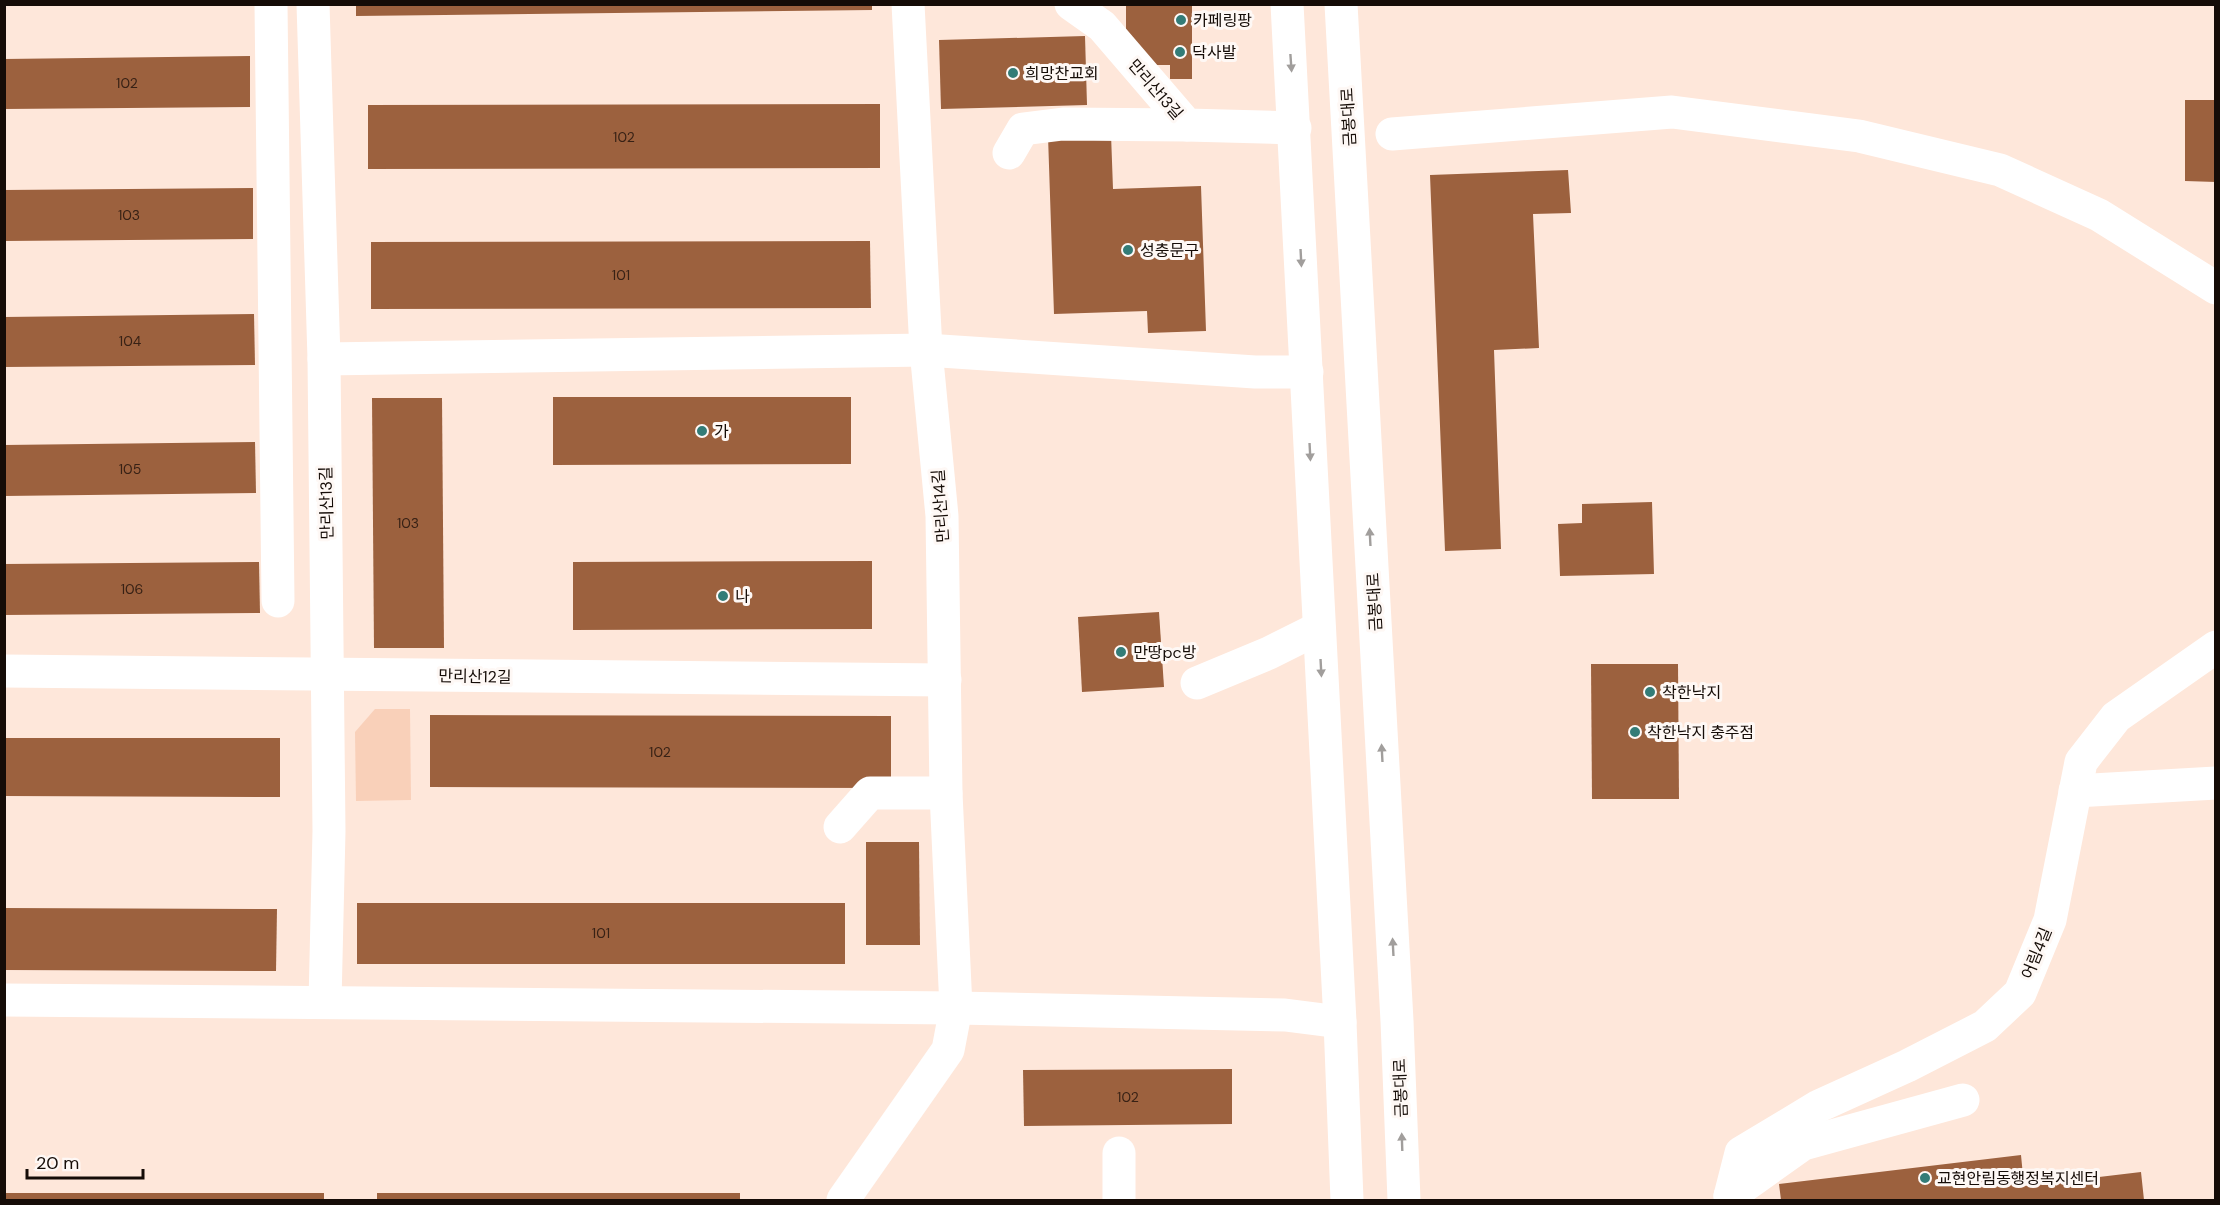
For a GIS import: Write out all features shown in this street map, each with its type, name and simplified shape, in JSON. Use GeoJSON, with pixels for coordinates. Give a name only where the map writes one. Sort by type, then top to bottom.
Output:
{"type":"FeatureCollection","features":[{"type":"Feature","properties":{"kind":"street"},"geometry":{"type":"LineString","coordinates":[[271,4],[278,601]]}},
{"type":"Feature","properties":{"kind":"street","name":"만리산13길"},"geometry":{"type":"LineString","coordinates":[[313,4],[324,359],[329,831],[326,1002]]}},
{"type":"Feature","properties":{"kind":"street","name":"만리산14길"},"geometry":{"type":"LineString","coordinates":[[843,1200],[948,1050],[956,1008],[946,793],[942,516],[926,350],[908,4]]}},
{"type":"Feature","properties":{"kind":"street","name":"만리산13길"},"geometry":{"type":"LineString","coordinates":[[1071,4],[1102,26],[1187,125],[1295,128]]}},
{"type":"Feature","properties":{"kind":"street"},"geometry":{"type":"LineString","coordinates":[[1287,4],[1340,1022],[1347,1200]]}},
{"type":"Feature","properties":{"kind":"street","name":"금봉대로"},"geometry":{"type":"LineString","coordinates":[[1341,4],[1396,1009],[1404,1200]]}},
{"type":"Feature","properties":{"kind":"street"},"geometry":{"type":"LineString","coordinates":[[1392,134],[1672,112],[1859,136],[2000,170],[2099,215],[2216,288]]}},
{"type":"Feature","properties":{"kind":"street"},"geometry":{"type":"LineString","coordinates":[[1009,153],[1023,129],[1063,124],[1187,125]]}},
{"type":"Feature","properties":{"kind":"street"},"geometry":{"type":"LineString","coordinates":[[324,359],[926,350],[1255,372],[1307,372]]}},
{"type":"Feature","properties":{"kind":"street"},"geometry":{"type":"LineString","coordinates":[[1197,683],[1269,653],[1319,628]]}},
{"type":"Feature","properties":{"kind":"street","name":"어림4길"},"geometry":{"type":"LineString","coordinates":[[1963,1100],[1803,1144],[1730,1196],[1741,1153],[1819,1106],[1907,1066],[1985,1026],[2020,993],[2050,920],[2080,762],[2116,717],[2216,647]]}},
{"type":"Feature","properties":{"kind":"street","name":"만리산12길"},"geometry":{"type":"LineString","coordinates":[[4,670],[945,680]]}},
{"type":"Feature","properties":{"kind":"street"},"geometry":{"type":"LineString","coordinates":[[2075,791],[2216,783]]}},
{"type":"Feature","properties":{"kind":"street"},"geometry":{"type":"LineString","coordinates":[[840,827],[870,793],[946,793]]}},
{"type":"Feature","properties":{"kind":"street"},"geometry":{"type":"LineString","coordinates":[[4,1000],[956,1008],[1285,1015],[1340,1022]]}},
{"type":"Feature","properties":{"kind":"street"},"geometry":{"type":"LineString","coordinates":[[1119,1153],[1119,1200]]}},
{"type":"Feature","properties":{"kind":"shaded area"},"geometry":{"type":"Polygon","coordinates":[[[375,709],[410,709],[411,800],[356,801],[355,732],[375,709]]]}},
{"type":"Feature","properties":{"kind":"building"},"geometry":{"type":"Polygon","coordinates":[[[356,4],[872,4],[872,10],[356,16],[356,4]]]}},
{"type":"Feature","properties":{"kind":"building"},"geometry":{"type":"Polygon","coordinates":[[[1126,4],[1192,4],[1192,79],[1170,79],[1170,65],[1154,65],[1126,39],[1126,4]]]}},
{"type":"Feature","properties":{"kind":"building","name":"희망찬교회"},"geometry":{"type":"Polygon","coordinates":[[[1085,36],[1087,105],[941,109],[939,40],[1085,36]]]}},
{"type":"Feature","properties":{"kind":"building"},"geometry":{"type":"Polygon","coordinates":[[[250,56],[250,107],[4,109],[4,59],[250,56]]]}},
{"type":"Feature","properties":{"kind":"building"},"geometry":{"type":"Polygon","coordinates":[[[2185,100],[2216,100],[2216,182],[2185,181],[2185,100]]]}},
{"type":"Feature","properties":{"kind":"building"},"geometry":{"type":"Polygon","coordinates":[[[880,104],[880,168],[368,169],[368,105],[880,104]]]}},
{"type":"Feature","properties":{"kind":"building","name":"성충문구"},"geometry":{"type":"Polygon","coordinates":[[[1111,134],[1113,189],[1201,186],[1206,331],[1148,333],[1147,311],[1054,314],[1048,136],[1111,134]]]}},
{"type":"Feature","properties":{"kind":"building"},"geometry":{"type":"Polygon","coordinates":[[[1568,170],[1571,213],[1533,214],[1539,348],[1494,350],[1501,549],[1445,551],[1430,175],[1568,170]]]}},
{"type":"Feature","properties":{"kind":"building"},"geometry":{"type":"Polygon","coordinates":[[[253,188],[253,239],[4,241],[4,190],[253,188]]]}},
{"type":"Feature","properties":{"kind":"building"},"geometry":{"type":"Polygon","coordinates":[[[870,241],[871,308],[371,309],[371,242],[870,241]]]}},
{"type":"Feature","properties":{"kind":"building"},"geometry":{"type":"Polygon","coordinates":[[[254,314],[255,365],[4,367],[4,317],[254,314]]]}},
{"type":"Feature","properties":{"kind":"building","name":"가"},"geometry":{"type":"Polygon","coordinates":[[[553,397],[851,397],[851,464],[553,465],[553,397]]]}},
{"type":"Feature","properties":{"kind":"building"},"geometry":{"type":"Polygon","coordinates":[[[372,398],[442,398],[444,648],[374,648],[372,398]]]}},
{"type":"Feature","properties":{"kind":"building"},"geometry":{"type":"Polygon","coordinates":[[[255,442],[256,493],[4,496],[4,445],[255,442]]]}},
{"type":"Feature","properties":{"kind":"building"},"geometry":{"type":"Polygon","coordinates":[[[1652,502],[1654,574],[1560,576],[1558,524],[1582,523],[1582,504],[1652,502]]]}},
{"type":"Feature","properties":{"kind":"building","name":"나"},"geometry":{"type":"Polygon","coordinates":[[[872,561],[872,629],[573,630],[573,562],[872,561]]]}},
{"type":"Feature","properties":{"kind":"building"},"geometry":{"type":"Polygon","coordinates":[[[259,562],[260,613],[4,615],[4,564],[259,562]]]}},
{"type":"Feature","properties":{"kind":"building","name":"만땅pc방"},"geometry":{"type":"Polygon","coordinates":[[[1159,612],[1164,687],[1082,692],[1078,617],[1159,612]]]}},
{"type":"Feature","properties":{"kind":"building","name":"착한낙지 충주점"},"geometry":{"type":"Polygon","coordinates":[[[1591,664],[1678,664],[1679,799],[1592,799],[1591,664]]]}},
{"type":"Feature","properties":{"kind":"building"},"geometry":{"type":"Polygon","coordinates":[[[430,715],[891,716],[891,788],[430,787],[430,715]]]}},
{"type":"Feature","properties":{"kind":"building"},"geometry":{"type":"Polygon","coordinates":[[[4,738],[280,738],[280,797],[4,796],[4,738]]]}},
{"type":"Feature","properties":{"kind":"building"},"geometry":{"type":"Polygon","coordinates":[[[866,842],[919,842],[920,945],[866,945],[866,842]]]}},
{"type":"Feature","properties":{"kind":"building"},"geometry":{"type":"Polygon","coordinates":[[[357,903],[845,903],[845,964],[357,964],[357,903]]]}},
{"type":"Feature","properties":{"kind":"building"},"geometry":{"type":"Polygon","coordinates":[[[4,908],[277,909],[276,971],[4,970],[4,908]]]}},
{"type":"Feature","properties":{"kind":"building"},"geometry":{"type":"Polygon","coordinates":[[[1232,1069],[1232,1124],[1024,1126],[1023,1070],[1232,1069]]]}},
{"type":"Feature","properties":{"kind":"building","name":"교현안림동행정복지센터"},"geometry":{"type":"Polygon","coordinates":[[[2021,1155],[2024,1186],[2141,1172],[2144,1200],[1781,1200],[1779,1184],[2021,1155]]]}},
{"type":"Feature","properties":{"kind":"building"},"geometry":{"type":"Polygon","coordinates":[[[4,1193],[324,1193],[324,1200],[4,1200],[4,1193]]]}},
{"type":"Feature","properties":{"kind":"building"},"geometry":{"type":"Polygon","coordinates":[[[377,1193],[740,1193],[740,1200],[377,1200],[377,1193]]]}},
{"type":"Feature","properties":{"kind":"place","name":"카페링팡"},"geometry":{"type":"Point","coordinates":[1181,20]}},
{"type":"Feature","properties":{"kind":"place","name":"닥사발"},"geometry":{"type":"Point","coordinates":[1180,52]}},
{"type":"Feature","properties":{"kind":"place","name":"희망찬교회"},"geometry":{"type":"Point","coordinates":[1013,73]}},
{"type":"Feature","properties":{"kind":"place","name":"성충문구"},"geometry":{"type":"Point","coordinates":[1128,250]}},
{"type":"Feature","properties":{"kind":"place","name":"가"},"geometry":{"type":"Point","coordinates":[702,431]}},
{"type":"Feature","properties":{"kind":"place","name":"나"},"geometry":{"type":"Point","coordinates":[723,596]}},
{"type":"Feature","properties":{"kind":"place","name":"만땅pc방"},"geometry":{"type":"Point","coordinates":[1121,652]}},
{"type":"Feature","properties":{"kind":"place","name":"착한낙지"},"geometry":{"type":"Point","coordinates":[1650,692]}},
{"type":"Feature","properties":{"kind":"place","name":"착한낙지 충주점"},"geometry":{"type":"Point","coordinates":[1635,732]}},
{"type":"Feature","properties":{"kind":"place","name":"교현안림동행정복지센터"},"geometry":{"type":"Point","coordinates":[1925,1178]}}]}
